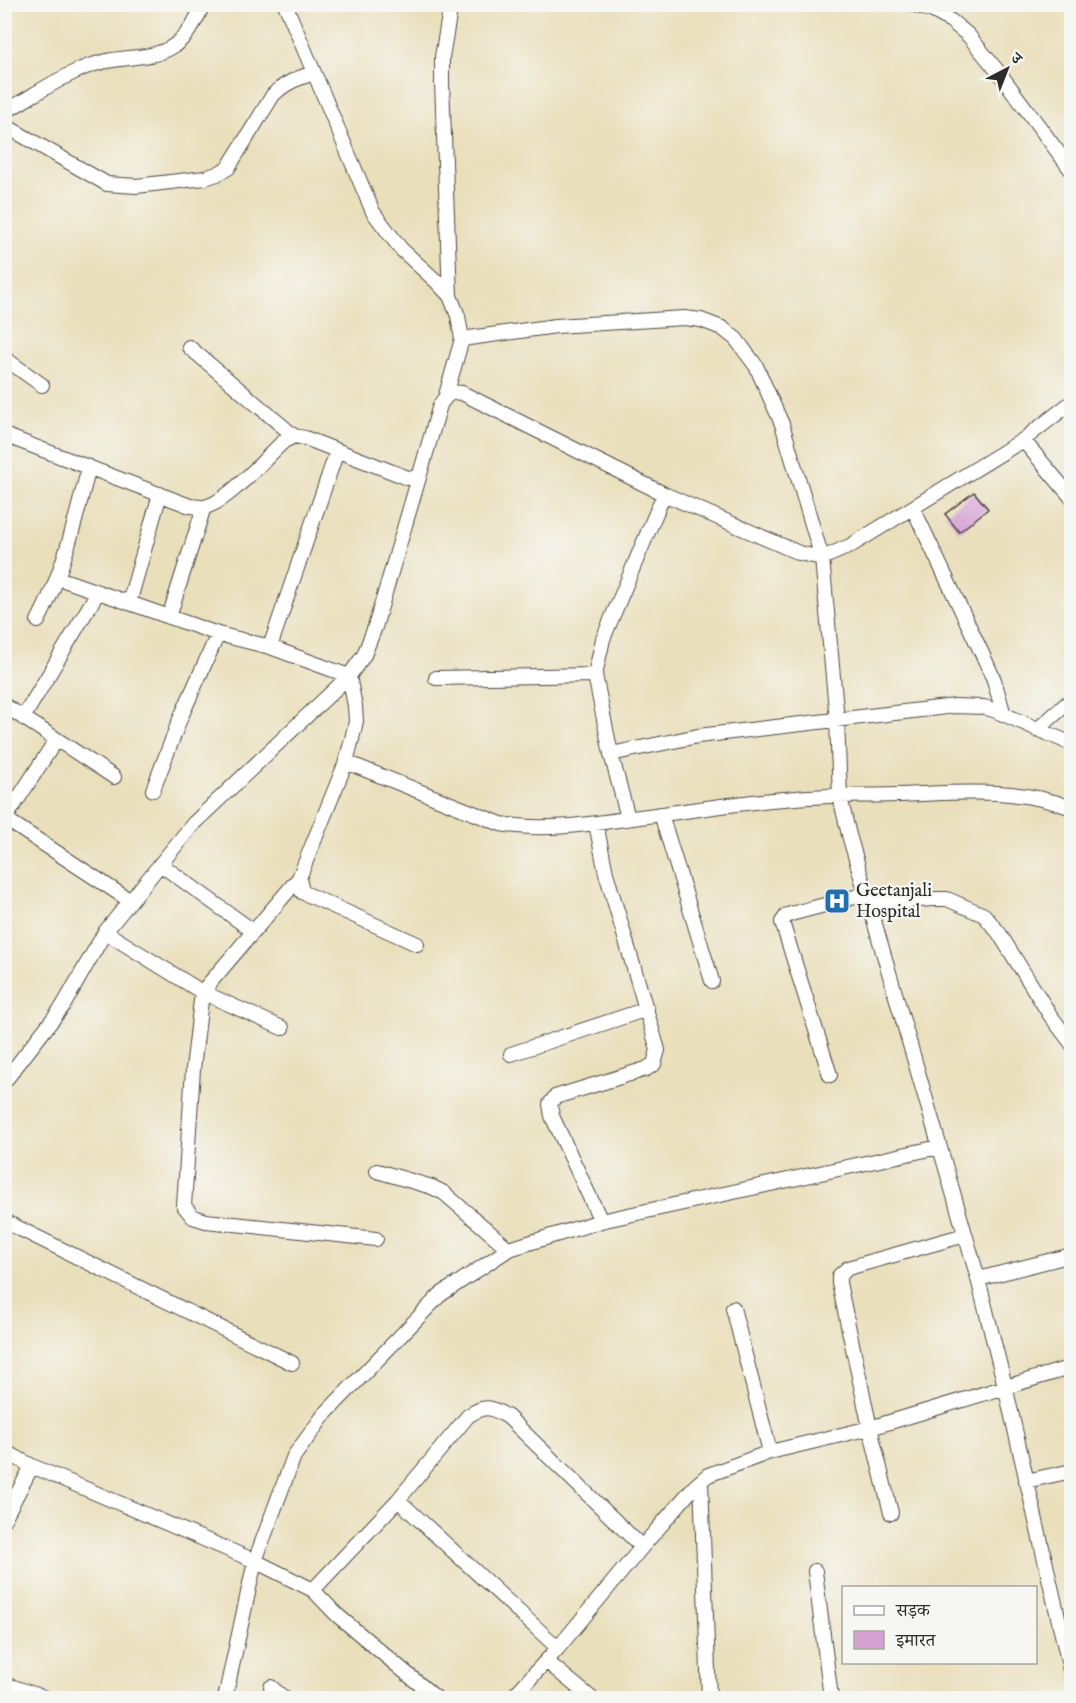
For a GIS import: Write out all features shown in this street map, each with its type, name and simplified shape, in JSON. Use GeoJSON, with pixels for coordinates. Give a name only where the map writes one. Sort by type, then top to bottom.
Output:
{"type":"FeatureCollection","features":[{"type":"Feature","properties":{"kind":"street"},"geometry":{"type":"LineString","coordinates":[[4,112],[77,70],[97,63],[152,55],[171,48],[182,41],[189,32],[203,4]]}},
{"type":"Feature","properties":{"kind":"street"},"geometry":{"type":"LineString","coordinates":[[4,1082],[63,1006],[105,932],[129,900],[194,823],[349,676],[364,655],[375,627],[440,405],[446,395],[462,339],[458,316],[450,296],[436,280],[401,249],[373,212],[285,4]]}},
{"type":"Feature","properties":{"kind":"street"},"geometry":{"type":"LineString","coordinates":[[450,296],[442,82],[443,48],[451,4]]}},
{"type":"Feature","properties":{"kind":"street"},"geometry":{"type":"LineString","coordinates":[[918,6],[951,21],[968,35],[1000,74],[1071,171]]}},
{"type":"Feature","properties":{"kind":"street"},"geometry":{"type":"LineString","coordinates":[[4,125],[107,184],[136,186],[205,178],[228,168],[273,95],[282,86],[291,80],[314,73]]}},
{"type":"Feature","properties":{"kind":"street"},"geometry":{"type":"LineString","coordinates":[[462,339],[556,326],[684,318],[701,320],[722,328],[736,339],[756,366],[782,424],[822,558],[837,720],[840,797],[867,899],[978,1279],[1005,1386],[1071,1678]]}},
{"type":"Feature","properties":{"kind":"street"},"geometry":{"type":"LineString","coordinates":[[189,347],[294,436],[408,478],[414,478],[420,474]]}},
{"type":"Feature","properties":{"kind":"street"},"geometry":{"type":"LineString","coordinates":[[4,358],[42,385]]}},
{"type":"Feature","properties":{"kind":"street"},"geometry":{"type":"LineString","coordinates":[[446,395],[453,392],[462,393],[664,494],[799,553],[822,558],[850,546],[1023,440],[1071,402]]}},
{"type":"Feature","properties":{"kind":"street"},"geometry":{"type":"LineString","coordinates":[[4,435],[190,506],[204,507],[219,501],[284,441],[294,436]]}},
{"type":"Feature","properties":{"kind":"street"},"geometry":{"type":"LineString","coordinates":[[1023,440],[1071,498]]}},
{"type":"Feature","properties":{"kind":"street"},"geometry":{"type":"LineString","coordinates":[[270,647],[337,451]]}},
{"type":"Feature","properties":{"kind":"street"},"geometry":{"type":"LineString","coordinates":[[38,621],[58,578],[89,467]]}},
{"type":"Feature","properties":{"kind":"street"},"geometry":{"type":"LineString","coordinates":[[129,603],[160,494]]}},
{"type":"Feature","properties":{"kind":"street"},"geometry":{"type":"LineString","coordinates":[[628,818],[611,754],[595,675],[603,639],[664,494]]}},
{"type":"Feature","properties":{"kind":"street"},"geometry":{"type":"LineString","coordinates":[[169,617],[204,507]]}},
{"type":"Feature","properties":{"kind":"street"},"geometry":{"type":"LineString","coordinates":[[913,508],[994,680],[1004,715]]}},
{"type":"Feature","properties":{"kind":"street"},"geometry":{"type":"LineString","coordinates":[[58,578],[218,634],[270,647],[349,676]]}},
{"type":"Feature","properties":{"kind":"street"},"geometry":{"type":"LineString","coordinates":[[23,718],[98,592]]}},
{"type":"Feature","properties":{"kind":"street"},"geometry":{"type":"LineString","coordinates":[[153,790],[180,719],[218,634]]}},
{"type":"Feature","properties":{"kind":"street"},"geometry":{"type":"LineString","coordinates":[[436,678],[595,675]]}},
{"type":"Feature","properties":{"kind":"street"},"geometry":{"type":"LineString","coordinates":[[349,676],[356,721],[346,762],[299,878],[202,992],[193,1069],[184,1206],[193,1217],[206,1221],[376,1239]]}},
{"type":"Feature","properties":{"kind":"street"},"geometry":{"type":"LineString","coordinates":[[1037,730],[1071,699]]}},
{"type":"Feature","properties":{"kind":"street"},"geometry":{"type":"LineString","coordinates":[[4,705],[114,777]]}},
{"type":"Feature","properties":{"kind":"street"},"geometry":{"type":"LineString","coordinates":[[611,754],[698,736],[955,706],[984,708],[1071,744]]}},
{"type":"Feature","properties":{"kind":"street"},"geometry":{"type":"LineString","coordinates":[[56,740],[5,818],[129,900]]}},
{"type":"Feature","properties":{"kind":"street"},"geometry":{"type":"LineString","coordinates":[[346,762],[501,824],[531,827],[596,824],[628,818],[797,798],[981,792],[1033,796],[1071,808]]}},
{"type":"Feature","properties":{"kind":"street"},"geometry":{"type":"LineString","coordinates":[[661,814],[712,981]]}},
{"type":"Feature","properties":{"kind":"street"},"geometry":{"type":"LineString","coordinates":[[596,824],[606,873],[658,1050],[654,1064],[646,1069],[555,1097],[550,1104],[552,1116],[601,1221]]}},
{"type":"Feature","properties":{"kind":"street"},"geometry":{"type":"LineString","coordinates":[[160,864],[253,931]]}},
{"type":"Feature","properties":{"kind":"street"},"geometry":{"type":"LineString","coordinates":[[299,878],[302,892],[417,944]]}},
{"type":"Feature","properties":{"kind":"street"},"geometry":{"type":"LineString","coordinates":[[830,1075],[782,922],[787,915],[867,899],[947,899],[984,915],[999,933],[1050,1015],[1071,1044]]}},
{"type":"Feature","properties":{"kind":"street"},"geometry":{"type":"LineString","coordinates":[[105,932],[202,992],[282,1028]]}},
{"type":"Feature","properties":{"kind":"street"},"geometry":{"type":"LineString","coordinates":[[512,1054],[647,1009]]}},
{"type":"Feature","properties":{"kind":"street"},"geometry":{"type":"LineString","coordinates":[[225,1698],[255,1561],[294,1456],[324,1415],[440,1295],[509,1249],[601,1221],[939,1147]]}},
{"type":"Feature","properties":{"kind":"street"},"geometry":{"type":"LineString","coordinates":[[377,1171],[432,1187],[444,1193],[509,1249]]}},
{"type":"Feature","properties":{"kind":"street"},"geometry":{"type":"LineString","coordinates":[[4,1221],[292,1364]]}},
{"type":"Feature","properties":{"kind":"street"},"geometry":{"type":"LineString","coordinates":[[891,1513],[870,1428],[839,1276],[848,1268],[965,1235]]}},
{"type":"Feature","properties":{"kind":"street"},"geometry":{"type":"LineString","coordinates":[[978,1279],[1071,1255]]}},
{"type":"Feature","properties":{"kind":"street"},"geometry":{"type":"LineString","coordinates":[[733,1308],[770,1452]]}},
{"type":"Feature","properties":{"kind":"street"},"geometry":{"type":"LineString","coordinates":[[512,1698],[558,1648],[642,1547],[701,1481],[721,1469],[770,1452],[870,1428],[1071,1367]]}},
{"type":"Feature","properties":{"kind":"street"},"geometry":{"type":"LineString","coordinates":[[313,1590],[398,1500],[468,1416],[479,1408],[493,1408],[508,1417],[642,1547]]}},
{"type":"Feature","properties":{"kind":"street"},"geometry":{"type":"LineString","coordinates":[[4,1451],[32,1466],[255,1561],[313,1590],[337,1614],[436,1698]]}},
{"type":"Feature","properties":{"kind":"street"},"geometry":{"type":"LineString","coordinates":[[4,1519],[32,1466]]}},
{"type":"Feature","properties":{"kind":"street"},"geometry":{"type":"LineString","coordinates":[[1026,1481],[1071,1471]]}},
{"type":"Feature","properties":{"kind":"street"},"geometry":{"type":"LineString","coordinates":[[701,1481],[709,1698]]}},
{"type":"Feature","properties":{"kind":"street"},"geometry":{"type":"LineString","coordinates":[[398,1500],[558,1648]]}},
{"type":"Feature","properties":{"kind":"street"},"geometry":{"type":"LineString","coordinates":[[815,1570],[831,1698]]}},
{"type":"Feature","properties":{"kind":"street"},"geometry":{"type":"LineString","coordinates":[[546,1661],[591,1698]]}},
{"type":"Feature","properties":{"kind":"street"},"geometry":{"type":"LineString","coordinates":[[4,1684],[46,1698]]}},
{"type":"Feature","properties":{"kind":"street"},"geometry":{"type":"LineString","coordinates":[[271,1687],[284,1698]]}},
{"type":"Feature","properties":{"kind":"building"},"geometry":{"type":"Polygon","coordinates":[[[974,492],[988,509],[959,532],[945,514],[974,492]]]}},
{"type":"Feature","properties":{"kind":"place","name":"Geetanjali Hospital"},"geometry":{"type":"Point","coordinates":[837,901]}}]}
